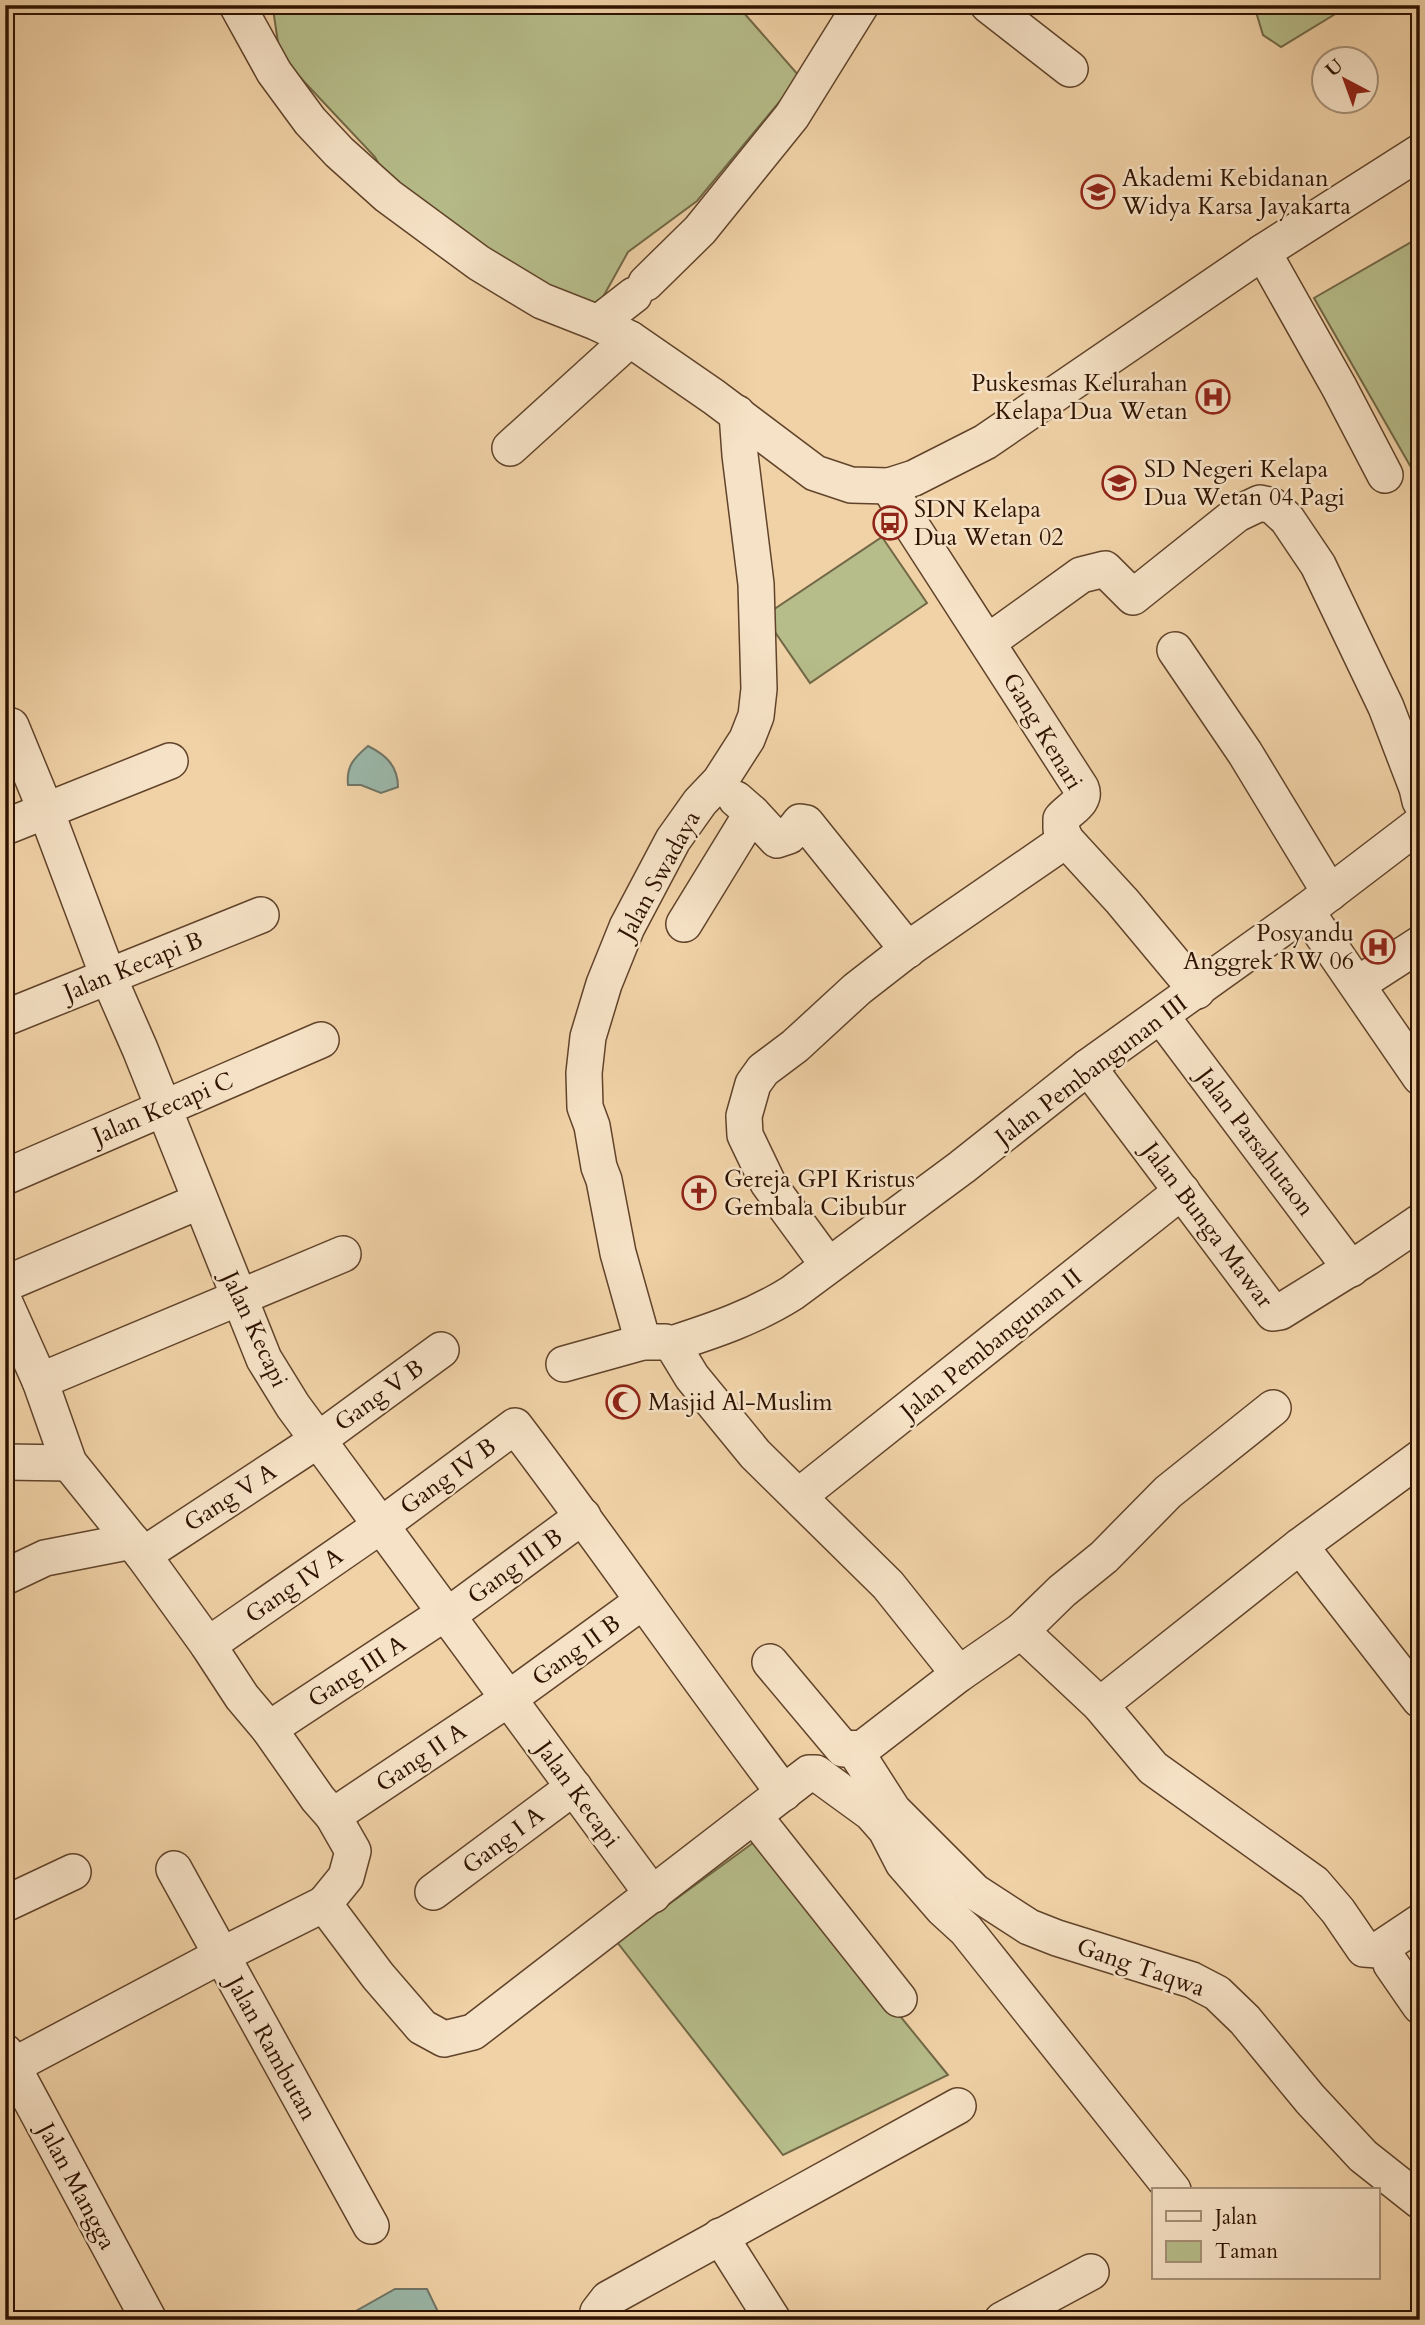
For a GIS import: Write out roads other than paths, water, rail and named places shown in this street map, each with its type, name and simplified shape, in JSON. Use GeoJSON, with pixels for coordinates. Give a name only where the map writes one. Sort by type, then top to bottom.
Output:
{"type":"FeatureCollection","features":[{"type":"Feature","properties":{"kind":"street"},"geometry":{"type":"LineString","coordinates":[[237,5],[274,72],[310,121],[349,161],[388,195],[479,263],[542,301],[630,339],[737,413],[815,472],[851,485],[889,486],[914,478],[985,442],[1263,252],[1420,152]]}},
{"type":"Feature","properties":{"kind":"street"},"geometry":{"type":"LineString","coordinates":[[598,323],[640,289],[700,230],[792,116],[861,5]]}},
{"type":"Feature","properties":{"kind":"street"},"geometry":{"type":"LineString","coordinates":[[988,5],[1070,69]]}},
{"type":"Feature","properties":{"kind":"street"},"geometry":{"type":"LineString","coordinates":[[1263,252],[1385,475]]}},
{"type":"Feature","properties":{"kind":"street"},"geometry":{"type":"LineString","coordinates":[[510,448],[630,339]]}},
{"type":"Feature","properties":{"kind":"street","name":"Jalan Swadaya"},"geometry":{"type":"LineString","coordinates":[[657,1343],[618,1253],[604,1180],[598,1167],[592,1126],[585,1107],[584,1073],[588,1037],[604,984],[627,927],[673,841],[700,802],[720,781],[747,739],[756,716],[759,689],[757,584],[737,413]]}},
{"type":"Feature","properties":{"kind":"street","name":"Gang Kenari"},"geometry":{"type":"LineString","coordinates":[[889,486],[908,520],[1083,793],[1081,800],[1061,819],[1061,829],[1066,840]]}},
{"type":"Feature","properties":{"kind":"street"},"geometry":{"type":"LineString","coordinates":[[988,642],[1081,575],[1093,571],[1105,569],[1133,597],[1237,514],[1261,503],[1273,506],[1287,519],[1318,565],[1386,708],[1420,801]]}},
{"type":"Feature","properties":{"kind":"street"},"geometry":{"type":"LineString","coordinates":[[1175,650],[1245,754],[1358,984],[1420,1077]]}},
{"type":"Feature","properties":{"kind":"street","name":"Jalan Kecapi"},"geometry":{"type":"LineString","coordinates":[[11,726],[108,976],[269,1367],[293,1406],[380,1526],[653,1895]]}},
{"type":"Feature","properties":{"kind":"street"},"geometry":{"type":"LineString","coordinates":[[5,827],[170,761]]}},
{"type":"Feature","properties":{"kind":"street"},"geometry":{"type":"LineString","coordinates":[[720,781],[777,840],[789,836],[800,822],[806,823],[908,950]]}},
{"type":"Feature","properties":{"kind":"street"},"geometry":{"type":"LineString","coordinates":[[684,924],[752,813]]}},
{"type":"Feature","properties":{"kind":"street","name":"Jalan Pembangunan III"},"geometry":{"type":"LineString","coordinates":[[564,1364],[735,1323],[765,1310],[961,1167],[1088,1067],[1197,991],[1420,824]]}},
{"type":"Feature","properties":{"kind":"street"},"geometry":{"type":"LineString","coordinates":[[828,1265],[768,1183],[745,1135],[744,1116],[748,1098],[753,1084],[763,1070],[795,1046],[857,989],[908,950],[1066,840],[1122,901],[1197,991]]}},
{"type":"Feature","properties":{"kind":"street","name":"Jalan Kecapi B"},"geometry":{"type":"LineString","coordinates":[[5,1018],[261,915]]}},
{"type":"Feature","properties":{"kind":"street"},"geometry":{"type":"LineString","coordinates":[[1358,984],[1420,944]]}},
{"type":"Feature","properties":{"kind":"street","name":"Jalan Parsahutaon"},"geometry":{"type":"LineString","coordinates":[[1161,1016],[1351,1269]]}},
{"type":"Feature","properties":{"kind":"street","name":"Jalan Kecapi C"},"geometry":{"type":"LineString","coordinates":[[5,1177],[321,1040]]}},
{"type":"Feature","properties":{"kind":"street","name":"Jalan Bunga Mawar"},"geometry":{"type":"LineString","coordinates":[[1088,1067],[1273,1313],[1280,1312],[1351,1269],[1420,1222]]}},
{"type":"Feature","properties":{"kind":"street","name":"Jalan Pembangunan II"},"geometry":{"type":"LineString","coordinates":[[799,1496],[1182,1191]]}},
{"type":"Feature","properties":{"kind":"street"},"geometry":{"type":"LineString","coordinates":[[5,1284],[200,1201]]}},
{"type":"Feature","properties":{"kind":"street"},"geometry":{"type":"LineString","coordinates":[[40,1381],[344,1254]]}},
{"type":"Feature","properties":{"kind":"street"},"geometry":{"type":"LineString","coordinates":[[5,1303],[40,1381],[69,1463],[137,1548],[208,1645],[242,1697],[333,1816],[353,1851],[346,1877],[324,1904],[8,2063]]}},
{"type":"Feature","properties":{"kind":"street"},"geometry":{"type":"LineString","coordinates":[[657,1343],[692,1377],[773,1474],[799,1496],[888,1585],[959,1674]]}},
{"type":"Feature","properties":{"kind":"street","name":"Gang V B"},"geometry":{"type":"LineString","coordinates":[[318,1440],[441,1350]]}},
{"type":"Feature","properties":{"kind":"street"},"geometry":{"type":"LineString","coordinates":[[770,1662],[843,1749],[863,1748],[959,1674],[1021,1631],[1062,1591],[1104,1557],[1168,1492],[1273,1408]]}},
{"type":"Feature","properties":{"kind":"street","name":"Gang IV B"},"geometry":{"type":"LineString","coordinates":[[380,1526],[515,1426],[583,1516]]}},
{"type":"Feature","properties":{"kind":"street","name":"Gang V A"},"geometry":{"type":"LineString","coordinates":[[137,1548],[318,1440]]}},
{"type":"Feature","properties":{"kind":"street"},"geometry":{"type":"LineString","coordinates":[[1100,1705],[1300,1546],[1420,1458]]}},
{"type":"Feature","properties":{"kind":"street"},"geometry":{"type":"LineString","coordinates":[[5,1462],[69,1463]]}},
{"type":"Feature","properties":{"kind":"street"},"geometry":{"type":"LineString","coordinates":[[583,1516],[707,1692],[796,1783]]}},
{"type":"Feature","properties":{"kind":"street","name":"Gang III B"},"geometry":{"type":"LineString","coordinates":[[446,1615],[583,1516]]}},
{"type":"Feature","properties":{"kind":"street","name":"Gang IV A"},"geometry":{"type":"LineString","coordinates":[[208,1645],[380,1526]]}},
{"type":"Feature","properties":{"kind":"street"},"geometry":{"type":"LineString","coordinates":[[1300,1546],[1420,1700]]}},
{"type":"Feature","properties":{"kind":"street"},"geometry":{"type":"LineString","coordinates":[[5,1577],[45,1558],[137,1548]]}},
{"type":"Feature","properties":{"kind":"street","name":"Gang II B"},"geometry":{"type":"LineString","coordinates":[[508,1699],[643,1601]]}},
{"type":"Feature","properties":{"kind":"street","name":"Gang III A"},"geometry":{"type":"LineString","coordinates":[[269,1729],[446,1615]]}},
{"type":"Feature","properties":{"kind":"street"},"geometry":{"type":"LineString","coordinates":[[1021,1631],[1100,1705],[1153,1768],[1314,1883],[1420,2006]]}},
{"type":"Feature","properties":{"kind":"street","name":"Gang II A"},"geometry":{"type":"LineString","coordinates":[[333,1816],[508,1699]]}},
{"type":"Feature","properties":{"kind":"street","name":"Gang Taqwa"},"geometry":{"type":"LineString","coordinates":[[854,1749],[893,1810],[975,1892],[1029,1927],[1192,1980],[1217,1993],[1245,2020],[1310,2099],[1363,2156],[1420,2201]]}},
{"type":"Feature","properties":{"kind":"street"},"geometry":{"type":"LineString","coordinates":[[324,1904],[378,1976],[422,2028],[444,2039],[473,2032],[796,1783],[820,1775],[871,1812],[886,1830],[904,1864],[943,1909],[966,1930],[1170,2188]]}},
{"type":"Feature","properties":{"kind":"street","name":"Gang I A"},"geometry":{"type":"LineString","coordinates":[[433,1892],[574,1787]]}},
{"type":"Feature","properties":{"kind":"street"},"geometry":{"type":"LineString","coordinates":[[754,1816],[899,1999]]}},
{"type":"Feature","properties":{"kind":"street","name":"Jalan Rambutan"},"geometry":{"type":"LineString","coordinates":[[174,1869],[371,2225]]}},
{"type":"Feature","properties":{"kind":"street"},"geometry":{"type":"LineString","coordinates":[[5,1904],[74,1872]]}},
{"type":"Feature","properties":{"kind":"street"},"geometry":{"type":"LineString","coordinates":[[1377,1957],[1378,1950],[1420,1922]]}},
{"type":"Feature","properties":{"kind":"street","name":"Jalan Mangga"},"geometry":{"type":"LineString","coordinates":[[8,2063],[149,2320]]}},
{"type":"Feature","properties":{"kind":"street"},"geometry":{"type":"LineString","coordinates":[[599,2316],[608,2299],[958,2106]]}},
{"type":"Feature","properties":{"kind":"street"},"geometry":{"type":"LineString","coordinates":[[720,2236],[773,2320]]}},
{"type":"Feature","properties":{"kind":"street"},"geometry":{"type":"LineString","coordinates":[[1002,2320],[1091,2272]]}},
{"type":"Feature","properties":{"kind":"place","name":"Akademi Kebidanan Widya Karsa Jayakarta"},"geometry":{"type":"Point","coordinates":[1098,192]}},
{"type":"Feature","properties":{"kind":"place","name":"Puskesmas Kelurahan Kelapa Dua Wetan"},"geometry":{"type":"Point","coordinates":[1213,397]}},
{"type":"Feature","properties":{"kind":"place","name":"SD Negeri Kelapa Dua Wetan 04 Pagi"},"geometry":{"type":"Point","coordinates":[1119,483]}},
{"type":"Feature","properties":{"kind":"place","name":"SDN Kelapa Dua Wetan 02"},"geometry":{"type":"Point","coordinates":[890,523]}},
{"type":"Feature","properties":{"kind":"place","name":"Posyandu Anggrek RW 06"},"geometry":{"type":"Point","coordinates":[1378,947]}},
{"type":"Feature","properties":{"kind":"place","name":"Gereja GPI Kristus Gembala Cibubur"},"geometry":{"type":"Point","coordinates":[699,1193]}},
{"type":"Feature","properties":{"kind":"place","name":"Masjid Al-Muslim"},"geometry":{"type":"Point","coordinates":[623,1402]}}]}
